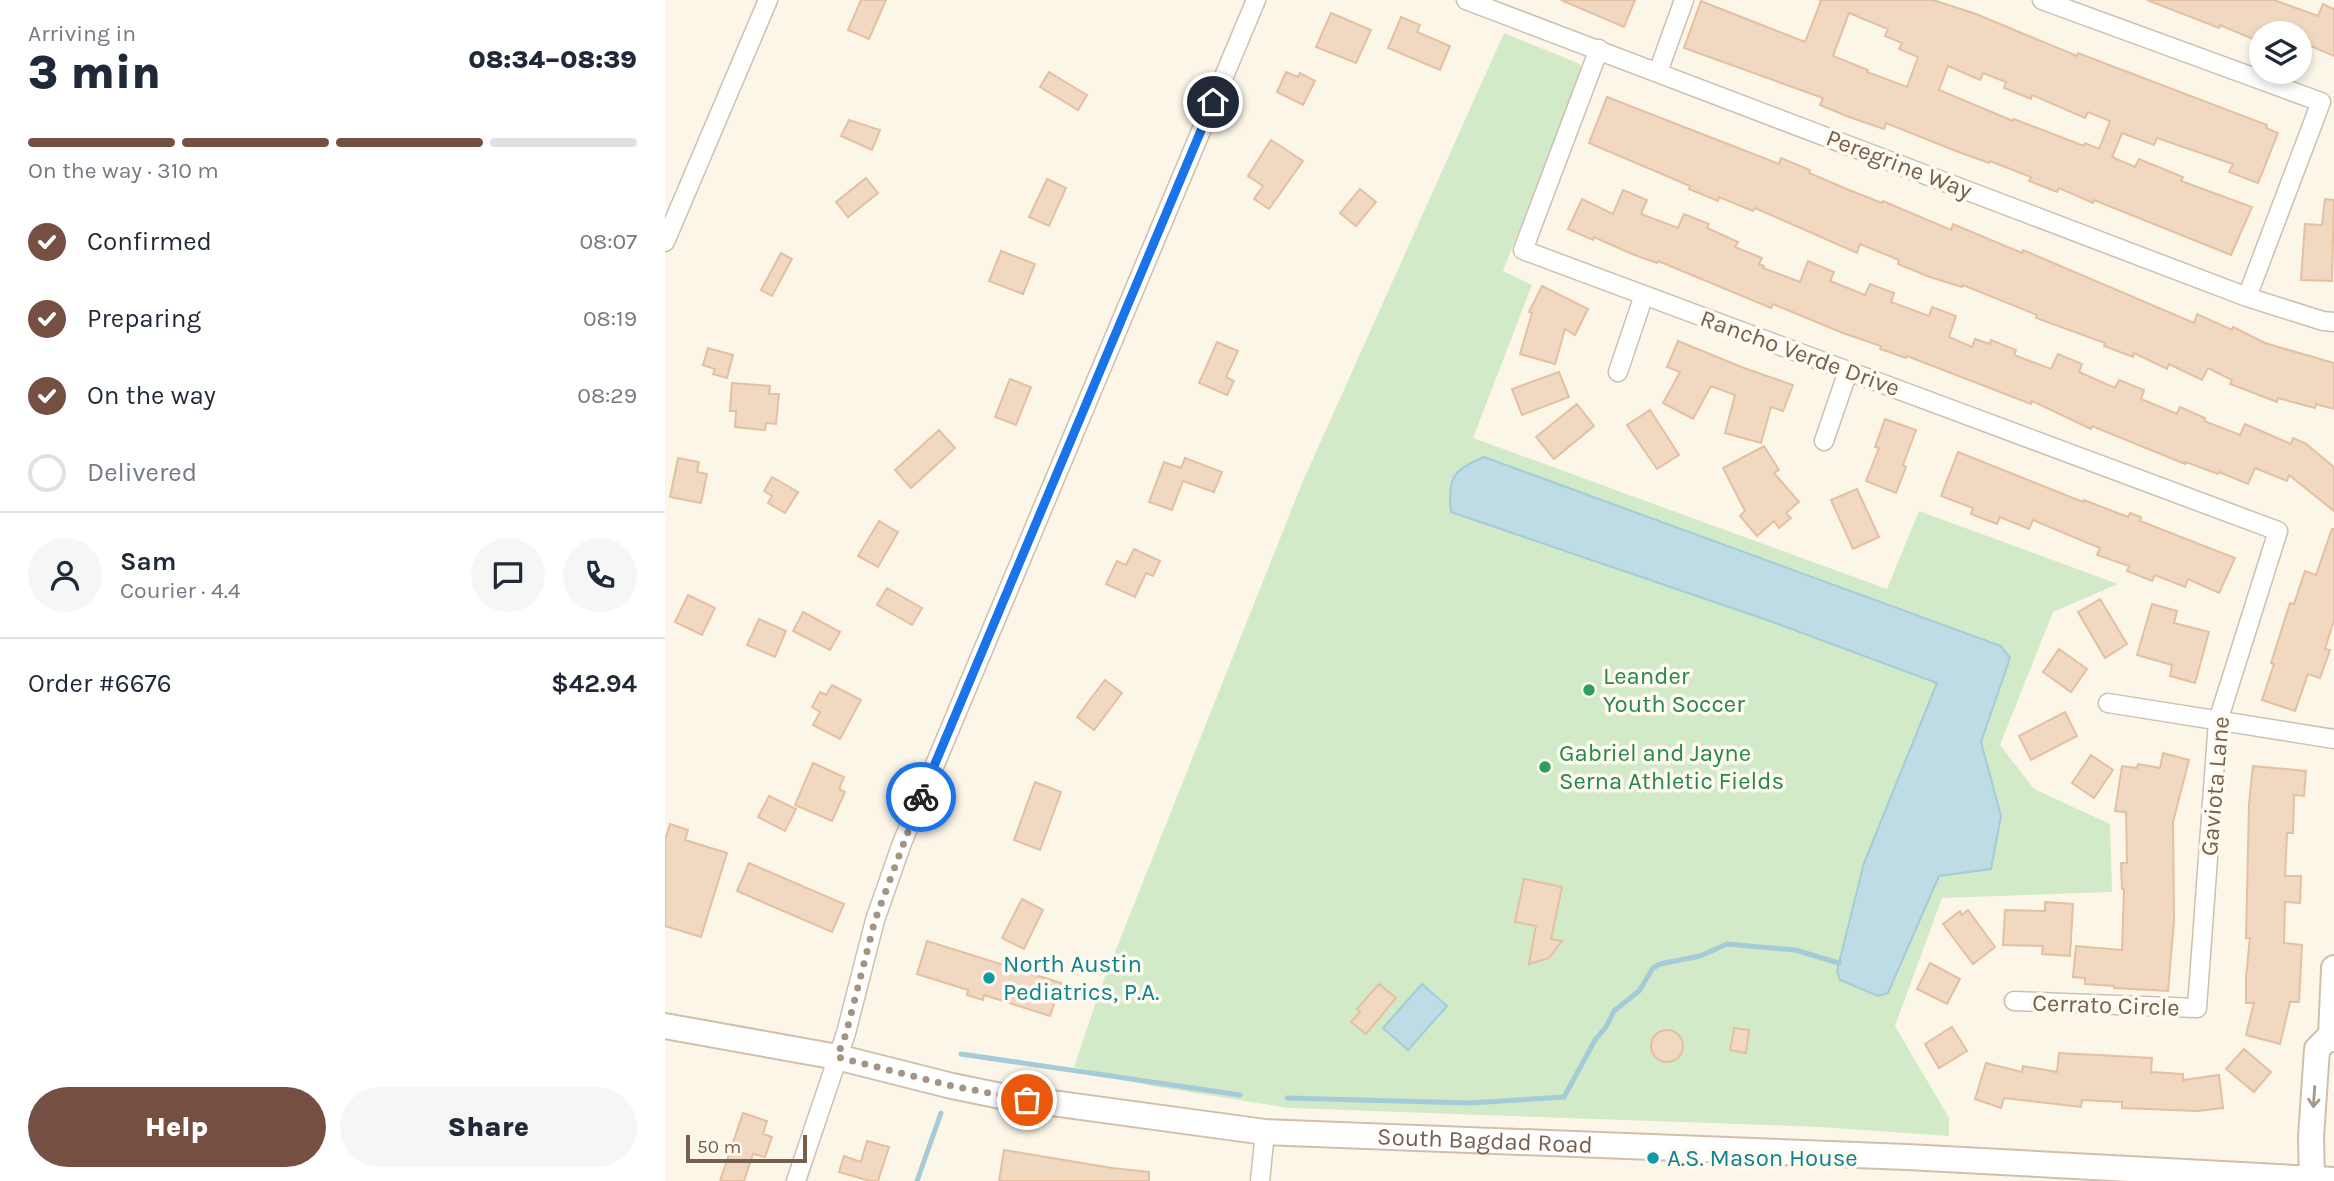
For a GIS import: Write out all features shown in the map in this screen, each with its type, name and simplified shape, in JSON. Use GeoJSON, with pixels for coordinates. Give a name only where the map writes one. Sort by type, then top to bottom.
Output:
{"type":"FeatureCollection","features":[{"type":"Feature","properties":{"kind":"main road"},"geometry":{"type":"LineString","coordinates":[[2320,1180],[2311,1137],[2317,1049],[2333,1037],[2334,968]]}},
{"type":"Feature","properties":{"kind":"main road","name":"South Bagdad Road"},"geometry":{"type":"LineString","coordinates":[[665,1026],[837,1057],[1001,1096],[1265,1132],[1907,1157],[2320,1180]]}},
{"type":"Feature","properties":{"kind":"street"},"geometry":{"type":"LineString","coordinates":[[665,242],[768,0]]}},
{"type":"Feature","properties":{"kind":"street"},"geometry":{"type":"LineString","coordinates":[[796,1181],[846,1034],[875,920],[902,843],[1256,0]]}},
{"type":"Feature","properties":{"kind":"street","name":"Peregrine Way"},"geometry":{"type":"LineString","coordinates":[[1467,0],[2247,297],[2334,322]]}},
{"type":"Feature","properties":{"kind":"street"},"geometry":{"type":"LineString","coordinates":[[1658,72],[1684,0]]}},
{"type":"Feature","properties":{"kind":"street"},"geometry":{"type":"LineString","coordinates":[[2042,0],[2321,102],[2247,297]]}},
{"type":"Feature","properties":{"kind":"street","name":"Rancho Verde Drive"},"geometry":{"type":"LineString","coordinates":[[1599,49],[1523,250],[2278,531]]}},
{"type":"Feature","properties":{"kind":"street"},"geometry":{"type":"LineString","coordinates":[[1618,372],[1644,295]]}},
{"type":"Feature","properties":{"kind":"street"},"geometry":{"type":"LineString","coordinates":[[1824,441],[1848,371]]}},
{"type":"Feature","properties":{"kind":"street","name":"Gaviota Lane"},"geometry":{"type":"LineString","coordinates":[[2197,1008],[2218,721],[2278,531]]}},
{"type":"Feature","properties":{"kind":"street"},"geometry":{"type":"LineString","coordinates":[[2108,704],[2334,739]]}},
{"type":"Feature","properties":{"kind":"street","name":"Cerrato Circle"},"geometry":{"type":"LineString","coordinates":[[2014,1001],[2197,1008]]}},
{"type":"Feature","properties":{"kind":"street"},"geometry":{"type":"LineString","coordinates":[[1260,1181],[1265,1132]]}},
{"type":"Feature","properties":{"kind":"green space"},"geometry":{"type":"Polygon","coordinates":[[[1504,33],[1580,64],[1582,70],[1503,271],[1532,285],[1473,438],[1887,589],[1919,511],[2118,584],[2053,612],[2000,745],[2034,789],[2110,824],[2112,892],[1942,898],[1895,1026],[1949,1118],[1949,1136],[1821,1127],[1289,1108],[1152,1086],[1074,1067],[1101,987],[1303,481],[1504,33]]]}},
{"type":"Feature","properties":{"kind":"water"},"geometry":{"type":"Polygon","coordinates":[[[1484,457],[2001,646],[2010,658],[1981,742],[2001,816],[1991,869],[1939,876],[1888,993],[1878,996],[1840,980],[1837,971],[1864,863],[1937,683],[1770,621],[1451,512],[1450,491],[1454,477],[1465,466],[1484,457]]]}},
{"type":"Feature","properties":{"kind":"water"},"geometry":{"type":"Polygon","coordinates":[[[1422,984],[1447,1006],[1408,1050],[1383,1028],[1422,984]]]}},
{"type":"Feature","properties":{"kind":"building"},"geometry":{"type":"Polygon","coordinates":[[[861,0],[886,0],[869,39],[848,30],[861,0]]]}},
{"type":"Feature","properties":{"kind":"building"},"geometry":{"type":"Polygon","coordinates":[[[1561,0],[1635,0],[1624,27],[1561,0]]]}},
{"type":"Feature","properties":{"kind":"building"},"geometry":{"type":"Polygon","coordinates":[[[1819,0],[1933,0],[2267,125],[2266,128],[2278,133],[2258,183],[2229,172],[2233,164],[2157,138],[2154,145],[2122,133],[2112,157],[2135,167],[2139,159],[2183,177],[2181,181],[2252,207],[2231,255],[2094,200],[2093,203],[2059,188],[2057,192],[2029,181],[2031,177],[1886,123],[1884,129],[1849,117],[1820,105],[1823,98],[1684,48],[1701,1],[1805,42],[1821,1],[1819,0]],[[1849,13],[1833,56],[1907,87],[1918,57],[1899,49],[1902,43],[1885,36],[1888,29],[1849,13]],[[1948,66],[1939,90],[2013,121],[2014,119],[2084,146],[2085,143],[2099,149],[2110,121],[2088,112],[2085,118],[2032,95],[2031,99],[2004,88],[2006,82],[1983,73],[1980,80],[1948,66]]]}},
{"type":"Feature","properties":{"kind":"building"},"geometry":{"type":"Polygon","coordinates":[[[2147,0],[2274,0],[2318,16],[2323,4],[2334,9],[2334,56],[2312,47],[2312,21],[2249,21],[2249,37],[2220,25],[2219,28],[2147,0]]]}},
{"type":"Feature","properties":{"kind":"building"},"geometry":{"type":"Polygon","coordinates":[[[1331,13],[1371,30],[1356,63],[1316,47],[1331,13]]]}},
{"type":"Feature","properties":{"kind":"building"},"geometry":{"type":"Polygon","coordinates":[[[1401,17],[1420,25],[1417,32],[1450,46],[1440,70],[1388,48],[1401,17]]]}},
{"type":"Feature","properties":{"kind":"building"},"geometry":{"type":"Polygon","coordinates":[[[1049,72],[1087,95],[1078,110],[1040,87],[1049,72]]]}},
{"type":"Feature","properties":{"kind":"building"},"geometry":{"type":"Polygon","coordinates":[[[1286,72],[1298,77],[1300,73],[1315,81],[1303,105],[1277,92],[1286,72]]]}},
{"type":"Feature","properties":{"kind":"building"},"geometry":{"type":"Polygon","coordinates":[[[1607,97],[1779,164],[1781,158],[1849,190],[1882,203],[1883,201],[1951,230],[1953,224],[2022,253],[2023,250],[2194,323],[2197,314],[2232,330],[2233,327],[2265,343],[2334,363],[2334,409],[2316,404],[2315,408],[2278,398],[2277,402],[2230,384],[2232,380],[2208,368],[2202,380],[2169,364],[2167,369],[2134,353],[2133,357],[2104,346],[2105,343],[2036,318],[2037,315],[1963,285],[1962,287],[1927,276],[1898,264],[1899,260],[1860,244],[1857,253],[1755,208],[1753,211],[1719,197],[1718,201],[1689,189],[1690,186],[1589,143],[1607,97]]]}},
{"type":"Feature","properties":{"kind":"building"},"geometry":{"type":"Polygon","coordinates":[[[849,120],[880,130],[872,150],[841,136],[849,120]]]}},
{"type":"Feature","properties":{"kind":"building"},"geometry":{"type":"Polygon","coordinates":[[[1271,140],[1303,161],[1269,209],[1254,199],[1263,186],[1248,176],[1271,140]]]}},
{"type":"Feature","properties":{"kind":"building"},"geometry":{"type":"Polygon","coordinates":[[[866,178],[878,193],[848,217],[836,202],[866,178]]]}},
{"type":"Feature","properties":{"kind":"building"},"geometry":{"type":"Polygon","coordinates":[[[1047,179],[1066,188],[1049,226],[1029,217],[1047,179]]]}},
{"type":"Feature","properties":{"kind":"building"},"geometry":{"type":"Polygon","coordinates":[[[1360,189],[1376,202],[1356,226],[1340,213],[1360,189]]]}},
{"type":"Feature","properties":{"kind":"building"},"geometry":{"type":"Polygon","coordinates":[[[1623,190],[1647,200],[1641,214],[1678,228],[1684,214],[1709,224],[1707,228],[1738,242],[1735,247],[1762,258],[1759,264],[1764,266],[1763,268],[1800,282],[1808,261],[1834,272],[1830,281],[1865,295],[1870,284],[1894,293],[1891,302],[1929,316],[1932,307],[1956,316],[1949,337],[1972,347],[1975,339],[1990,344],[1991,340],[2016,350],[2014,355],[2051,369],[2058,354],[2082,364],[2079,372],[2115,388],[2119,380],[2144,390],[2141,399],[2177,414],[2180,407],[2205,418],[2204,421],[2240,435],[2245,424],[2291,444],[2293,438],[2305,443],[2334,467],[2334,511],[2289,475],[2287,481],[2255,468],[2248,484],[2219,472],[2218,474],[2186,462],[2185,464],[2092,426],[2091,429],[2032,401],[2031,404],[1907,356],[1906,358],[1880,349],[1881,346],[1773,304],[1771,308],[1658,261],[1657,263],[1568,229],[1582,199],[1613,214],[1623,190]]]}},
{"type":"Feature","properties":{"kind":"building"},"geometry":{"type":"Polygon","coordinates":[[[2325,199],[2334,200],[2332,281],[2301,280],[2305,224],[2322,225],[2325,199]]]}},
{"type":"Feature","properties":{"kind":"building"},"geometry":{"type":"Polygon","coordinates":[[[1001,251],[1035,264],[1023,294],[989,281],[1001,251]]]}},
{"type":"Feature","properties":{"kind":"building"},"geometry":{"type":"Polygon","coordinates":[[[781,253],[792,259],[772,296],[761,290],[781,253]]]}},
{"type":"Feature","properties":{"kind":"building"},"geometry":{"type":"Polygon","coordinates":[[[1542,286],[1588,309],[1575,335],[1565,329],[1555,364],[1520,354],[1532,313],[1529,312],[1542,286]]]}},
{"type":"Feature","properties":{"kind":"building"},"geometry":{"type":"Polygon","coordinates":[[[1678,341],[1793,385],[1783,411],[1771,407],[1761,443],[1725,433],[1735,395],[1711,386],[1693,419],[1663,403],[1680,372],[1667,367],[1678,341]]]}},
{"type":"Feature","properties":{"kind":"building"},"geometry":{"type":"Polygon","coordinates":[[[1217,342],[1238,351],[1226,377],[1234,381],[1227,395],[1199,383],[1217,342]]]}},
{"type":"Feature","properties":{"kind":"building"},"geometry":{"type":"Polygon","coordinates":[[[708,348],[733,355],[727,378],[713,374],[715,369],[703,365],[708,348]]]}},
{"type":"Feature","properties":{"kind":"building"},"geometry":{"type":"Polygon","coordinates":[[[1559,372],[1569,397],[1522,415],[1512,389],[1559,372]]]}},
{"type":"Feature","properties":{"kind":"building"},"geometry":{"type":"Polygon","coordinates":[[[1010,379],[1031,387],[1016,425],[995,417],[1010,379]]]}},
{"type":"Feature","properties":{"kind":"building"},"geometry":{"type":"Polygon","coordinates":[[[732,383],[770,386],[769,394],[779,394],[776,424],[766,423],[765,430],[735,427],[736,411],[730,411],[732,383]]]}},
{"type":"Feature","properties":{"kind":"building"},"geometry":{"type":"Polygon","coordinates":[[[1577,404],[1594,426],[1554,459],[1536,437],[1577,404]]]}},
{"type":"Feature","properties":{"kind":"building"},"geometry":{"type":"Polygon","coordinates":[[[1650,410],[1679,455],[1657,469],[1627,425],[1650,410]]]}},
{"type":"Feature","properties":{"kind":"building"},"geometry":{"type":"Polygon","coordinates":[[[1885,419],[1916,430],[1896,493],[1866,481],[1879,448],[1875,447],[1885,419]]]}},
{"type":"Feature","properties":{"kind":"building"},"geometry":{"type":"Polygon","coordinates":[[[939,430],[955,448],[911,488],[895,470],[939,430]]]}},
{"type":"Feature","properties":{"kind":"building"},"geometry":{"type":"Polygon","coordinates":[[[1764,446],[1779,470],[1774,473],[1799,502],[1786,513],[1791,518],[1779,528],[1774,521],[1757,536],[1740,516],[1745,511],[1723,468],[1764,446]]]}},
{"type":"Feature","properties":{"kind":"building"},"geometry":{"type":"Polygon","coordinates":[[[1958,452],[2083,502],[2084,500],[2128,517],[2130,513],[2141,517],[2140,521],[2235,558],[2219,593],[2188,579],[2185,587],[2155,575],[2152,581],[2127,571],[2129,566],[2097,555],[2100,548],[2033,520],[2029,529],[2000,517],[1997,524],[1971,514],[1973,508],[1941,496],[1958,452]]]}},
{"type":"Feature","properties":{"kind":"building"},"geometry":{"type":"Polygon","coordinates":[[[678,458],[699,462],[697,472],[707,474],[701,503],[670,497],[678,458]]]}},
{"type":"Feature","properties":{"kind":"building"},"geometry":{"type":"Polygon","coordinates":[[[1185,458],[1222,472],[1214,492],[1183,481],[1172,510],[1149,502],[1164,462],[1181,468],[1185,458]]]}},
{"type":"Feature","properties":{"kind":"building"},"geometry":{"type":"Polygon","coordinates":[[[772,477],[798,492],[785,513],[768,503],[772,496],[764,491],[772,477]]]}},
{"type":"Feature","properties":{"kind":"building"},"geometry":{"type":"Polygon","coordinates":[[[1857,489],[1879,537],[1853,549],[1831,500],[1857,489]]]}},
{"type":"Feature","properties":{"kind":"building"},"geometry":{"type":"Polygon","coordinates":[[[879,521],[898,532],[878,567],[858,556],[879,521]]]}},
{"type":"Feature","properties":{"kind":"building"},"geometry":{"type":"Polygon","coordinates":[[[2332,529],[2334,620],[2325,649],[2330,650],[2320,678],[2308,674],[2295,711],[2262,700],[2290,603],[2294,604],[2305,571],[2316,575],[2332,529]]]}},
{"type":"Feature","properties":{"kind":"building"},"geometry":{"type":"Polygon","coordinates":[[[1134,549],[1160,561],[1153,576],[1146,573],[1135,597],[1106,584],[1117,561],[1126,565],[1134,549]]]}},
{"type":"Feature","properties":{"kind":"building"},"geometry":{"type":"Polygon","coordinates":[[[887,588],[922,608],[912,625],[877,605],[887,588]]]}},
{"type":"Feature","properties":{"kind":"building"},"geometry":{"type":"Polygon","coordinates":[[[688,595],[715,608],[702,635],[675,622],[688,595]]]}},
{"type":"Feature","properties":{"kind":"building"},"geometry":{"type":"Polygon","coordinates":[[[2100,599],[2127,644],[2105,658],[2078,612],[2100,599]]]}},
{"type":"Feature","properties":{"kind":"building"},"geometry":{"type":"Polygon","coordinates":[[[2152,604],[2177,611],[2174,623],[2209,632],[2195,683],[2170,676],[2172,665],[2137,655],[2152,604]]]}},
{"type":"Feature","properties":{"kind":"building"},"geometry":{"type":"Polygon","coordinates":[[[803,612],[840,632],[830,650],[793,631],[803,612]]]}},
{"type":"Feature","properties":{"kind":"building"},"geometry":{"type":"Polygon","coordinates":[[[759,619],[786,631],[775,657],[747,645],[759,619]]]}},
{"type":"Feature","properties":{"kind":"building"},"geometry":{"type":"Polygon","coordinates":[[[2059,649],[2087,669],[2071,692],[2043,672],[2059,649]]]}},
{"type":"Feature","properties":{"kind":"building"},"geometry":{"type":"Polygon","coordinates":[[[1105,680],[1122,693],[1094,730],[1077,717],[1105,680]]]}},
{"type":"Feature","properties":{"kind":"building"},"geometry":{"type":"Polygon","coordinates":[[[832,685],[861,700],[840,739],[813,725],[820,712],[812,707],[820,692],[826,695],[832,685]]]}},
{"type":"Feature","properties":{"kind":"building"},"geometry":{"type":"Polygon","coordinates":[[[2065,712],[2077,736],[2031,760],[2019,736],[2065,712]]]}},
{"type":"Feature","properties":{"kind":"building"},"geometry":{"type":"Polygon","coordinates":[[[2163,753],[2189,760],[2173,822],[2174,921],[2168,991],[2085,984],[2085,978],[2073,977],[2076,946],[2122,950],[2124,889],[2121,863],[2127,863],[2126,812],[2115,811],[2122,766],[2137,768],[2138,764],[2160,768],[2163,753]]]}},
{"type":"Feature","properties":{"kind":"building"},"geometry":{"type":"Polygon","coordinates":[[[2091,755],[2113,770],[2094,798],[2072,783],[2091,755]]]}},
{"type":"Feature","properties":{"kind":"building"},"geometry":{"type":"Polygon","coordinates":[[[813,763],[844,777],[839,789],[845,792],[832,821],[795,805],[813,763]]]}},
{"type":"Feature","properties":{"kind":"building"},"geometry":{"type":"Polygon","coordinates":[[[2253,766],[2306,771],[2304,796],[2294,795],[2293,833],[2287,833],[2285,876],[2301,876],[2300,903],[2285,902],[2284,943],[2302,945],[2299,1002],[2290,1002],[2280,1044],[2246,1035],[2254,1003],[2246,1003],[2250,938],[2246,938],[2249,804],[2253,766]]]}},
{"type":"Feature","properties":{"kind":"building"},"geometry":{"type":"Polygon","coordinates":[[[1035,782],[1061,792],[1040,850],[1014,840],[1035,782]]]}},
{"type":"Feature","properties":{"kind":"building"},"geometry":{"type":"Polygon","coordinates":[[[769,796],[796,809],[785,831],[758,817],[769,796]]]}},
{"type":"Feature","properties":{"kind":"building"},"geometry":{"type":"Polygon","coordinates":[[[670,824],[688,830],[685,840],[727,853],[701,937],[665,926],[665,840],[670,824]]]}},
{"type":"Feature","properties":{"kind":"building"},"geometry":{"type":"Polygon","coordinates":[[[749,863],[844,904],[832,932],[737,891],[749,863]]]}},
{"type":"Feature","properties":{"kind":"building"},"geometry":{"type":"Polygon","coordinates":[[[1524,879],[1562,887],[1551,939],[1562,941],[1549,958],[1529,964],[1536,926],[1515,922],[1524,879]]]}},
{"type":"Feature","properties":{"kind":"building"},"geometry":{"type":"Polygon","coordinates":[[[1022,899],[1043,910],[1024,949],[1002,938],[1022,899]]]}},
{"type":"Feature","properties":{"kind":"building"},"geometry":{"type":"Polygon","coordinates":[[[2045,902],[2073,904],[2070,956],[2042,954],[2043,946],[2003,945],[2005,910],[2045,911],[2045,902]]]}},
{"type":"Feature","properties":{"kind":"building"},"geometry":{"type":"Polygon","coordinates":[[[1968,910],[1995,947],[1973,964],[1943,924],[1960,911],[1962,915],[1968,910]]]}},
{"type":"Feature","properties":{"kind":"building","name":"North Austin Pediatrics, P.A."},"geometry":{"type":"Polygon","coordinates":[[[927,941],[1061,983],[1050,1016],[984,995],[983,1000],[967,995],[968,990],[917,974],[927,941]]]}},
{"type":"Feature","properties":{"kind":"building"},"geometry":{"type":"Polygon","coordinates":[[[1930,963],[1960,979],[1947,1004],[1917,989],[1930,963]]]}},
{"type":"Feature","properties":{"kind":"building"},"geometry":{"type":"Polygon","coordinates":[[[1379,984],[1396,998],[1366,1034],[1351,1022],[1360,1012],[1357,1009],[1379,984]]]}},
{"type":"Feature","properties":{"kind":"building"},"geometry":{"type":"Polygon","coordinates":[[[1952,1027],[1967,1051],[1939,1068],[1925,1044],[1952,1027]]]}},
{"type":"Feature","properties":{"kind":"building"},"geometry":{"type":"Polygon","coordinates":[[[1734,1028],[1749,1030],[1746,1053],[1730,1050],[1734,1028]]]}},
{"type":"Feature","properties":{"kind":"building"},"geometry":{"type":"Polygon","coordinates":[[[1667,1030],[1679,1034],[1683,1046],[1679,1058],[1667,1062],[1655,1058],[1651,1046],[1655,1034],[1667,1030]]]}},
{"type":"Feature","properties":{"kind":"building"},"geometry":{"type":"Polygon","coordinates":[[[2244,1049],[2271,1072],[2254,1092],[2226,1069],[2244,1049]]]}},
{"type":"Feature","properties":{"kind":"building"},"geometry":{"type":"Polygon","coordinates":[[[2059,1053],[2152,1058],[2151,1072],[2183,1074],[2183,1080],[2219,1075],[2223,1108],[2197,1111],[2122,1108],[2122,1102],[2082,1100],[2081,1107],[2004,1098],[2001,1108],[1975,1099],[1986,1063],[2022,1072],[2023,1066],[2057,1072],[2059,1053]]]}},
{"type":"Feature","properties":{"kind":"building"},"geometry":{"type":"Polygon","coordinates":[[[743,1113],[767,1121],[763,1134],[772,1137],[765,1157],[753,1154],[744,1181],[720,1181],[743,1113]]]}},
{"type":"Feature","properties":{"kind":"building"},"geometry":{"type":"Polygon","coordinates":[[[867,1141],[889,1147],[878,1181],[839,1172],[844,1156],[861,1162],[867,1141]]]}},
{"type":"Feature","properties":{"kind":"building"},"geometry":{"type":"Polygon","coordinates":[[[1004,1150],[1149,1172],[1149,1181],[999,1181],[1004,1150]]]}},
{"type":"Feature","properties":{"kind":"waterway"},"geometry":{"type":"LineString","coordinates":[[1287,1098],[1470,1103],[1564,1097],[1614,1011],[1639,991],[1653,968],[1660,964],[1700,956],[1727,944],[1795,950],[1839,963]]}},
{"type":"Feature","properties":{"kind":"waterway"},"geometry":{"type":"LineString","coordinates":[[961,1054],[1240,1095]]}},
{"type":"Feature","properties":{"kind":"waterway"},"geometry":{"type":"LineString","coordinates":[[917,1181],[941,1113]]}},
{"type":"Feature","properties":{"kind":"way so far"},"geometry":{"type":"LineString","coordinates":[[921,797],[875,920],[846,1034],[837,1057],[952,1086],[1027,1100]]}},
{"type":"Feature","properties":{"kind":"place","name":"Leander Youth Soccer"},"geometry":{"type":"Point","coordinates":[1589,690]}},
{"type":"Feature","properties":{"kind":"place","name":"Gabriel and Jayne Serna Athletic Fields"},"geometry":{"type":"Point","coordinates":[1545,767]}},
{"type":"Feature","properties":{"kind":"place","name":"North Austin Pediatrics, P.A."},"geometry":{"type":"Point","coordinates":[989,978]}},
{"type":"Feature","properties":{"kind":"place","name":"A.S. Mason House"},"geometry":{"type":"Point","coordinates":[1653,1158]}},
{"type":"Feature","properties":{"kind":"route"},"geometry":{"type":"LineString","coordinates":[[921,797],[1213,102]]}}]}
